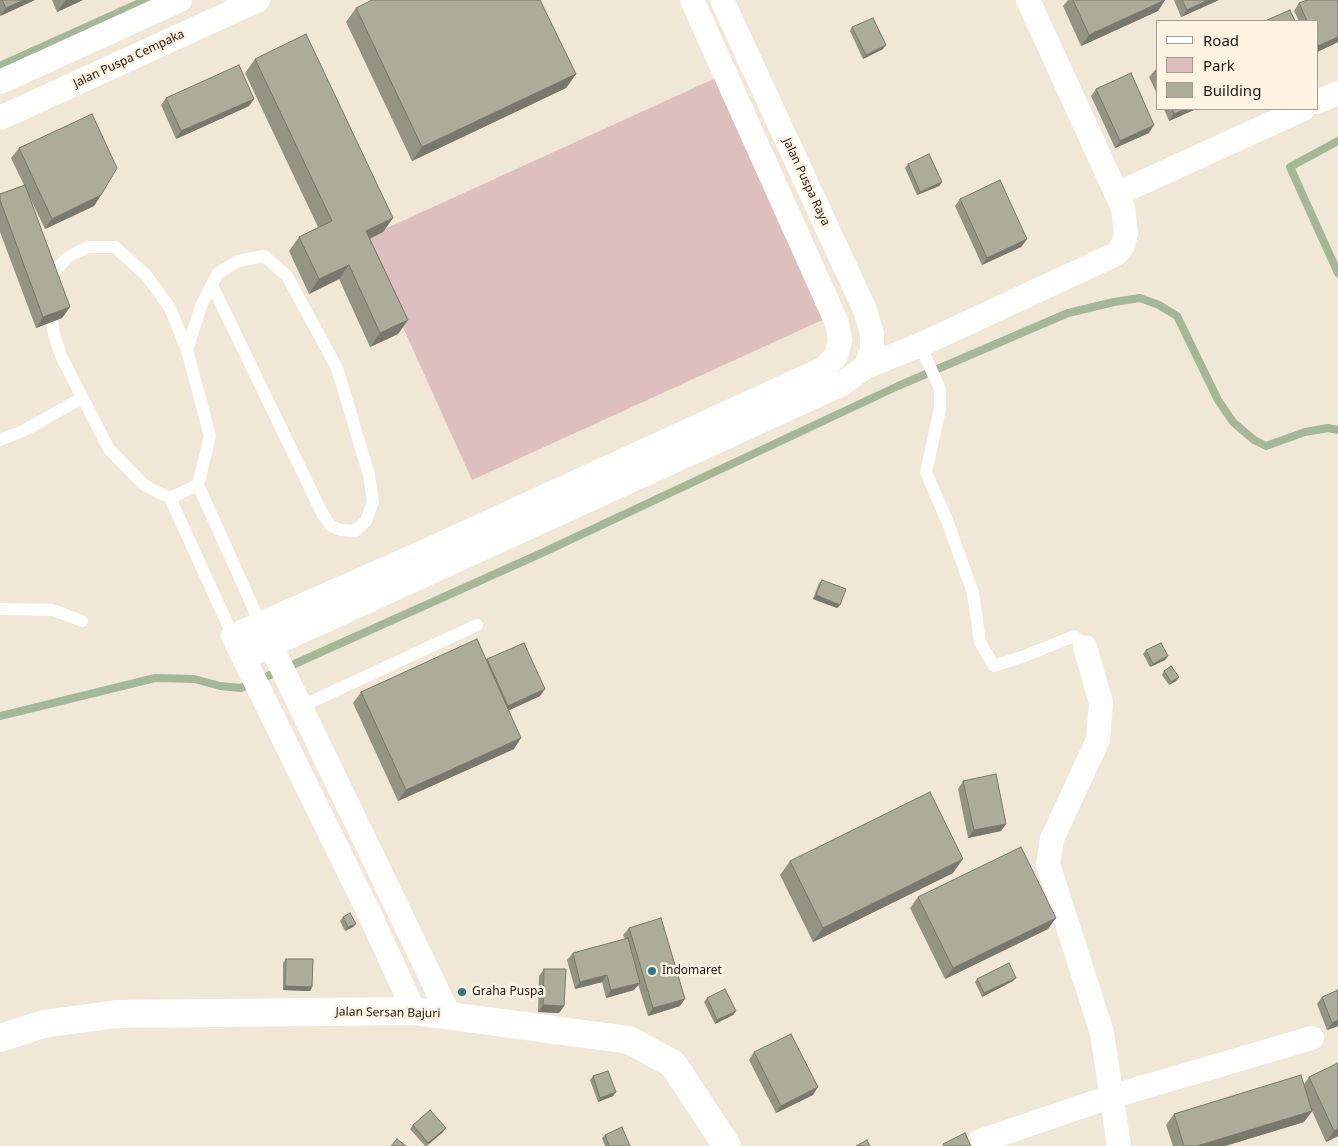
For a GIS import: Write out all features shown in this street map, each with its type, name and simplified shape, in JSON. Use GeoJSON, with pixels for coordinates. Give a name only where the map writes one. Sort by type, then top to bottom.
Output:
{"type":"FeatureCollection","features":[{"type":"Feature","properties":{"kind":"main road","name":"Jalan Sersan Bajuri"},"geometry":{"type":"LineString","coordinates":[[0,1038],[44,1024],[116,1014],[414,1011],[629,1040],[673,1064],[727,1146]]}},
{"type":"Feature","properties":{"kind":"street"},"geometry":{"type":"LineString","coordinates":[[0,82],[180,0]]}},
{"type":"Feature","properties":{"kind":"street","name":"Jalan Puspa Cempaka"},"geometry":{"type":"LineString","coordinates":[[0,118],[258,0]]}},
{"type":"Feature","properties":{"kind":"street"},"geometry":{"type":"LineString","coordinates":[[244,657],[266,635],[823,369],[836,356],[840,340],[838,323],[692,0]]}},
{"type":"Feature","properties":{"kind":"street","name":"Jalan Puspa Raya"},"geometry":{"type":"LineString","coordinates":[[722,0],[865,310],[872,334],[872,351],[865,367]]}},
{"type":"Feature","properties":{"kind":"street"},"geometry":{"type":"LineString","coordinates":[[414,1011],[366,906],[233,636],[266,635],[842,384],[865,367],[920,345],[1116,254],[1123,245],[1126,233],[1123,208],[1028,0]]}},
{"type":"Feature","properties":{"kind":"street"},"geometry":{"type":"LineString","coordinates":[[1318,102],[1338,93]]}},
{"type":"Feature","properties":{"kind":"street"},"geometry":{"type":"LineString","coordinates":[[1117,194],[1301,110]]}},
{"type":"Feature","properties":{"kind":"street"},"geometry":{"type":"LineString","coordinates":[[838,323],[865,310]]}},
{"type":"Feature","properties":{"kind":"street"},"geometry":{"type":"LineString","coordinates":[[266,635],[449,1015]]}},
{"type":"Feature","properties":{"kind":"street"},"geometry":{"type":"LineString","coordinates":[[1085,647],[1101,703],[1098,740],[1052,839],[1048,864],[1102,1033],[1110,1097],[1119,1146]]}},
{"type":"Feature","properties":{"kind":"street"},"geometry":{"type":"LineString","coordinates":[[980,1142],[1110,1097],[1312,1038]]}},
{"type":"Feature","properties":{"kind":"lane"},"geometry":{"type":"LineString","coordinates":[[233,636],[170,498],[144,485],[109,449],[57,346],[49,294],[54,272],[68,257],[88,247],[115,248],[146,275],[170,308],[187,350],[210,436],[198,485],[266,635]]}},
{"type":"Feature","properties":{"kind":"lane"},"geometry":{"type":"LineString","coordinates":[[187,350],[201,306],[218,273],[238,261],[264,256],[288,276],[337,368],[369,475],[373,502],[366,521],[355,531],[341,530],[331,526],[323,515],[212,285]]}},
{"type":"Feature","properties":{"kind":"lane"},"geometry":{"type":"LineString","coordinates":[[920,345],[940,389],[940,409],[926,472],[948,523],[973,593],[980,642],[994,666],[1025,656],[1074,636],[1085,647]]}},
{"type":"Feature","properties":{"kind":"lane"},"geometry":{"type":"LineString","coordinates":[[0,440],[25,430],[82,398]]}},
{"type":"Feature","properties":{"kind":"lane"},"geometry":{"type":"LineString","coordinates":[[170,498],[198,485]]}},
{"type":"Feature","properties":{"kind":"lane"},"geometry":{"type":"LineString","coordinates":[[0,609],[53,610],[82,621]]}},
{"type":"Feature","properties":{"kind":"lane"},"geometry":{"type":"LineString","coordinates":[[300,707],[477,625]]}},
{"type":"Feature","properties":{"kind":"green space"},"geometry":{"type":"Polygon","coordinates":[[[720,76],[829,317],[472,480],[363,239],[720,76]]]}},
{"type":"Feature","properties":{"kind":"building"},"geometry":{"type":"Polygon","coordinates":[[[2,0],[24,0],[6,8],[2,0]]]}},
{"type":"Feature","properties":{"kind":"building"},"geometry":{"type":"Polygon","coordinates":[[[372,0],[540,0],[576,74],[422,147],[356,8],[372,0]]]}},
{"type":"Feature","properties":{"kind":"building"},"geometry":{"type":"Polygon","coordinates":[[[1073,0],[1165,0],[1089,35],[1073,0]]]}},
{"type":"Feature","properties":{"kind":"building"},"geometry":{"type":"Polygon","coordinates":[[[1182,0],[1208,0],[1187,10],[1182,0]]]}},
{"type":"Feature","properties":{"kind":"building"},"geometry":{"type":"Polygon","coordinates":[[[1307,0],[1338,0],[1338,37],[1318,46],[1318,20],[1307,20],[1299,3],[1307,0]]]}},
{"type":"Feature","properties":{"kind":"building"},"geometry":{"type":"Polygon","coordinates":[[[1290,10],[1295,20],[1267,20],[1290,10]]]}},
{"type":"Feature","properties":{"kind":"building"},"geometry":{"type":"Polygon","coordinates":[[[873,18],[886,45],[866,55],[852,27],[873,18]]]}},
{"type":"Feature","properties":{"kind":"building"},"geometry":{"type":"Polygon","coordinates":[[[306,34],[393,218],[366,231],[408,320],[380,333],[349,265],[319,279],[299,237],[332,221],[255,59],[306,34]]]}},
{"type":"Feature","properties":{"kind":"building"},"geometry":{"type":"Polygon","coordinates":[[[239,65],[254,99],[181,131],[166,98],[239,65]]]}},
{"type":"Feature","properties":{"kind":"building"},"geometry":{"type":"Polygon","coordinates":[[[1131,73],[1154,125],[1120,141],[1096,89],[1131,73]]]}},
{"type":"Feature","properties":{"kind":"building"},"geometry":{"type":"Polygon","coordinates":[[[1172,110],[1183,110],[1174,114],[1172,110]]]}},
{"type":"Feature","properties":{"kind":"building"},"geometry":{"type":"Polygon","coordinates":[[[92,114],[117,168],[101,195],[52,219],[19,148],[92,114]]]}},
{"type":"Feature","properties":{"kind":"building"},"geometry":{"type":"Polygon","coordinates":[[[929,154],[942,182],[920,192],[908,164],[929,154]]]}},
{"type":"Feature","properties":{"kind":"building"},"geometry":{"type":"Polygon","coordinates":[[[1000,180],[1027,239],[987,258],[960,199],[1000,180]]]}},
{"type":"Feature","properties":{"kind":"building"},"geometry":{"type":"Polygon","coordinates":[[[25,185],[70,307],[43,317],[0,200],[0,194],[25,185]]]}},
{"type":"Feature","properties":{"kind":"building"},"geometry":{"type":"Polygon","coordinates":[[[822,580],[846,589],[840,605],[816,595],[822,580]]]}},
{"type":"Feature","properties":{"kind":"building"},"geometry":{"type":"Polygon","coordinates":[[[477,639],[521,738],[406,790],[361,692],[477,639]]]}},
{"type":"Feature","properties":{"kind":"building"},"geometry":{"type":"Polygon","coordinates":[[[524,643],[545,689],[508,706],[487,659],[524,643]]]}},
{"type":"Feature","properties":{"kind":"building"},"geometry":{"type":"Polygon","coordinates":[[[1161,643],[1168,656],[1153,664],[1146,650],[1161,643]]]}},
{"type":"Feature","properties":{"kind":"building"},"geometry":{"type":"Polygon","coordinates":[[[1171,666],[1179,677],[1171,682],[1164,671],[1171,666]]]}},
{"type":"Feature","properties":{"kind":"building"},"geometry":{"type":"Polygon","coordinates":[[[996,774],[1006,824],[974,830],[963,781],[996,774]]]}},
{"type":"Feature","properties":{"kind":"building"},"geometry":{"type":"Polygon","coordinates":[[[930,792],[963,859],[823,928],[790,861],[930,792]]]}},
{"type":"Feature","properties":{"kind":"building"},"geometry":{"type":"Polygon","coordinates":[[[1021,847],[1056,918],[953,968],[918,897],[1021,847]]]}},
{"type":"Feature","properties":{"kind":"building"},"geometry":{"type":"Polygon","coordinates":[[[350,913],[356,924],[348,927],[343,917],[350,913]]]}},
{"type":"Feature","properties":{"kind":"building","name":"Indomaret"},"geometry":{"type":"Polygon","coordinates":[[[661,918],[685,999],[653,1008],[629,928],[661,918]]]}},
{"type":"Feature","properties":{"kind":"building"},"geometry":{"type":"Polygon","coordinates":[[[628,938],[640,983],[611,990],[607,975],[580,982],[573,953],[628,938]]]}},
{"type":"Feature","properties":{"kind":"building"},"geometry":{"type":"Polygon","coordinates":[[[286,959],[313,959],[312,987],[285,986],[286,959]]]}},
{"type":"Feature","properties":{"kind":"building"},"geometry":{"type":"Polygon","coordinates":[[[1009,963],[1016,978],[984,993],[977,979],[1009,963]]]}},
{"type":"Feature","properties":{"kind":"building"},"geometry":{"type":"Polygon","coordinates":[[[544,969],[566,969],[564,1006],[543,1005],[544,969]]]}},
{"type":"Feature","properties":{"kind":"building"},"geometry":{"type":"Polygon","coordinates":[[[725,989],[736,1011],[717,1020],[707,998],[725,989]]]}},
{"type":"Feature","properties":{"kind":"building"},"geometry":{"type":"Polygon","coordinates":[[[1338,990],[1338,1020],[1332,1023],[1322,997],[1338,990]]]}},
{"type":"Feature","properties":{"kind":"building"},"geometry":{"type":"Polygon","coordinates":[[[791,1034],[818,1087],[781,1106],[754,1052],[791,1034]]]}},
{"type":"Feature","properties":{"kind":"building"},"geometry":{"type":"Polygon","coordinates":[[[1338,1063],[1338,1129],[1334,1131],[1309,1077],[1338,1063]]]}},
{"type":"Feature","properties":{"kind":"building"},"geometry":{"type":"Polygon","coordinates":[[[608,1071],[616,1092],[600,1098],[593,1076],[608,1071]]]}},
{"type":"Feature","properties":{"kind":"building"},"geometry":{"type":"Polygon","coordinates":[[[1301,1075],[1312,1111],[1197,1146],[1184,1146],[1174,1114],[1301,1075]]]}},
{"type":"Feature","properties":{"kind":"building"},"geometry":{"type":"Polygon","coordinates":[[[430,1110],[446,1128],[428,1143],[413,1125],[430,1110]]]}},
{"type":"Feature","properties":{"kind":"building"},"geometry":{"type":"Polygon","coordinates":[[[622,1127],[630,1146],[609,1146],[605,1135],[622,1127]]]}},
{"type":"Feature","properties":{"kind":"building"},"geometry":{"type":"Polygon","coordinates":[[[965,1133],[971,1146],[944,1146],[943,1144],[965,1133]]]}},
{"type":"Feature","properties":{"kind":"building"},"geometry":{"type":"Polygon","coordinates":[[[397,1139],[406,1146],[391,1146],[397,1139]]]}},
{"type":"Feature","properties":{"kind":"building"},"geometry":{"type":"Polygon","coordinates":[[[867,1140],[870,1146],[856,1146],[867,1140]]]}},
{"type":"Feature","properties":{"kind":"waterway"},"geometry":{"type":"LineString","coordinates":[[0,66],[146,0]]}},
{"type":"Feature","properties":{"kind":"waterway"},"geometry":{"type":"LineString","coordinates":[[1338,141],[1290,167],[1338,273]]}},
{"type":"Feature","properties":{"kind":"waterway"},"geometry":{"type":"LineString","coordinates":[[0,716],[155,678],[194,679],[220,686],[241,688],[544,552],[898,386],[1068,313],[1114,302],[1140,298],[1159,305],[1177,316],[1218,400],[1233,422],[1254,440],[1266,446],[1305,432],[1328,428],[1338,430]]}},
{"type":"Feature","properties":{"kind":"place","name":"Indomaret"},"geometry":{"type":"Point","coordinates":[652,971]}},
{"type":"Feature","properties":{"kind":"place","name":"Graha Puspa"},"geometry":{"type":"Point","coordinates":[462,992]}}]}
